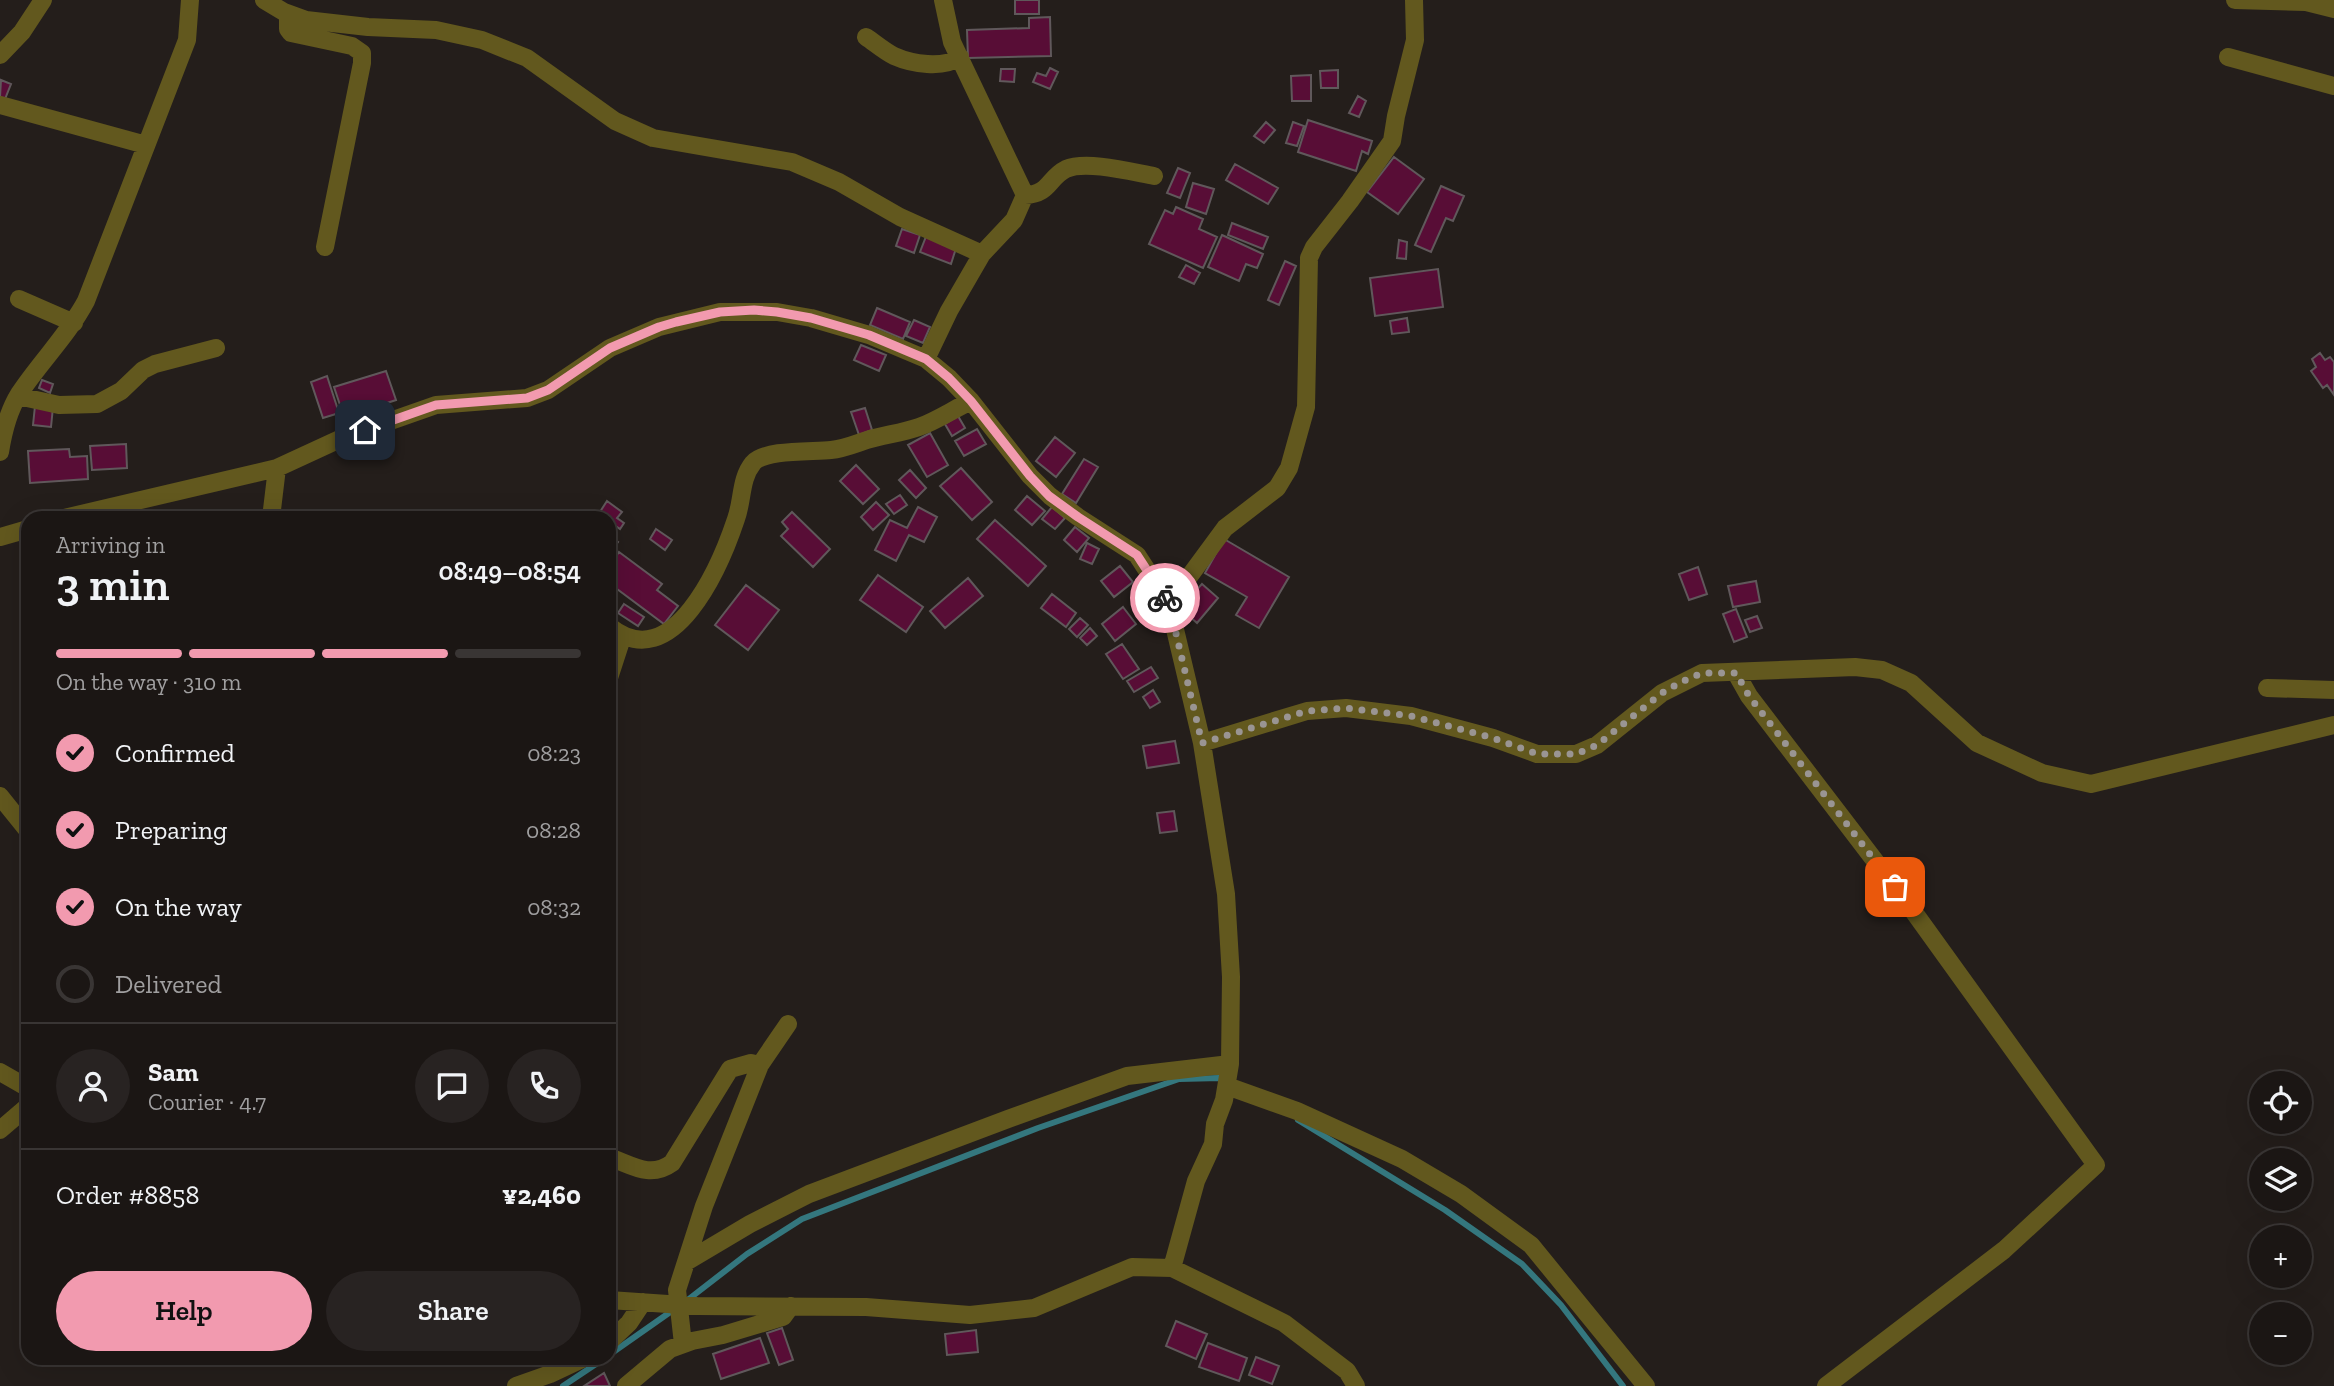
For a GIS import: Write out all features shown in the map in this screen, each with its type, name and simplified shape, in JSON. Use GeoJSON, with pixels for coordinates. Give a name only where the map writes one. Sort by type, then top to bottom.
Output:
{"type":"FeatureCollection","features":[{"type":"Feature","properties":{"kind":"street"},"geometry":{"type":"LineString","coordinates":[[0,55],[15,41],[43,0]]}},
{"type":"Feature","properties":{"kind":"street"},"geometry":{"type":"LineString","coordinates":[[0,452],[18,396],[74,323],[86,301],[187,40],[190,0]]}},
{"type":"Feature","properties":{"kind":"street"},"geometry":{"type":"LineString","coordinates":[[926,359],[949,311],[982,254],[1014,220],[1025,195],[952,42],[943,0]]}},
{"type":"Feature","properties":{"kind":"street"},"geometry":{"type":"LineString","coordinates":[[1169,604],[1225,528],[1277,488],[1289,468],[1306,407],[1309,258],[1314,247],[1392,141],[1415,40],[1414,0]]}},
{"type":"Feature","properties":{"kind":"street"},"geometry":{"type":"LineString","coordinates":[[2235,0],[2307,1],[2334,9]]}},
{"type":"Feature","properties":{"kind":"street"},"geometry":{"type":"LineString","coordinates":[[278,6],[291,33],[352,46],[362,53],[325,247]]}},
{"type":"Feature","properties":{"kind":"street"},"geometry":{"type":"LineString","coordinates":[[278,6],[306,20],[368,27],[436,30],[482,40],[527,58],[615,121],[653,138],[792,162],[839,182],[900,217],[982,254]]}},
{"type":"Feature","properties":{"kind":"street"},"geometry":{"type":"LineString","coordinates":[[866,37],[895,56],[926,64],[951,63],[960,57]]}},
{"type":"Feature","properties":{"kind":"street"},"geometry":{"type":"LineString","coordinates":[[2228,57],[2334,86]]}},
{"type":"Feature","properties":{"kind":"street"},"geometry":{"type":"LineString","coordinates":[[0,105],[146,145]]}},
{"type":"Feature","properties":{"kind":"street"},"geometry":{"type":"LineString","coordinates":[[1025,195],[1038,194],[1065,170],[1081,166],[1154,176]]}},
{"type":"Feature","properties":{"kind":"street"},"geometry":{"type":"LineString","coordinates":[[19,299],[74,323]]}},
{"type":"Feature","properties":{"kind":"street"},"geometry":{"type":"LineString","coordinates":[[94,511],[278,468],[342,438],[436,405],[527,398],[548,390],[610,348],[659,327],[720,312],[777,312],[811,318],[869,335],[926,359],[971,401],[1049,496],[1137,555],[1169,604],[1202,743],[1226,894],[1231,977],[1230,1064],[1227,1086],[1215,1124],[1213,1144],[1196,1181],[1172,1268]]}},
{"type":"Feature","properties":{"kind":"street"},"geometry":{"type":"LineString","coordinates":[[18,396],[59,405],[97,404],[121,391],[143,370],[155,364],[216,348]]}},
{"type":"Feature","properties":{"kind":"street"},"geometry":{"type":"LineString","coordinates":[[616,631],[647,639],[660,636],[674,627],[699,601],[730,536],[747,472],[756,460],[768,455],[834,450],[919,427],[971,401]]}},
{"type":"Feature","properties":{"kind":"street"},"geometry":{"type":"LineString","coordinates":[[272,511],[278,468]]}},
{"type":"Feature","properties":{"kind":"street"},"geometry":{"type":"LineString","coordinates":[[0,537],[21,531]]}},
{"type":"Feature","properties":{"kind":"street"},"geometry":{"type":"LineString","coordinates":[[1202,743],[1307,711],[1346,708],[1411,716],[1493,738],[1537,754],[1576,754],[1597,745],[1662,693],[1702,673],[1855,667],[1882,670],[1911,682],[1941,713],[1977,743],[2042,773],[2091,784],[2334,726]]}},
{"type":"Feature","properties":{"kind":"street"},"geometry":{"type":"LineString","coordinates":[[1736,673],[1749,696],[1911,908],[2096,1165],[2004,1250],[1826,1386]]}},
{"type":"Feature","properties":{"kind":"street"},"geometry":{"type":"LineString","coordinates":[[2267,688],[2334,690]]}},
{"type":"Feature","properties":{"kind":"street"},"geometry":{"type":"LineString","coordinates":[[0,796],[21,822]]}},
{"type":"Feature","properties":{"kind":"street"},"geometry":{"type":"LineString","coordinates":[[683,1344],[677,1290],[704,1206],[760,1065],[788,1024]]}},
{"type":"Feature","properties":{"kind":"street"},"geometry":{"type":"LineString","coordinates":[[616,1160],[650,1172],[661,1170],[672,1163],[730,1069],[751,1063],[760,1065]]}},
{"type":"Feature","properties":{"kind":"street"},"geometry":{"type":"LineString","coordinates":[[686,1262],[750,1224],[809,1194],[1008,1119],[1127,1076],[1230,1064]]}},
{"type":"Feature","properties":{"kind":"street"},"geometry":{"type":"LineString","coordinates":[[0,1072],[21,1084]]}},
{"type":"Feature","properties":{"kind":"street"},"geometry":{"type":"LineString","coordinates":[[1227,1086],[1297,1111],[1402,1159],[1461,1194],[1531,1245],[1646,1386]]}},
{"type":"Feature","properties":{"kind":"street"},"geometry":{"type":"LineString","coordinates":[[0,1130],[21,1112]]}},
{"type":"Feature","properties":{"kind":"street"},"geometry":{"type":"LineString","coordinates":[[616,1300],[678,1305],[866,1307],[970,1315],[1034,1308],[1132,1268],[1172,1268],[1284,1323],[1347,1371],[1356,1386]]}},
{"type":"Feature","properties":{"kind":"street"},"geometry":{"type":"LineString","coordinates":[[616,1335],[643,1302]]}},
{"type":"Feature","properties":{"kind":"street"},"geometry":{"type":"LineString","coordinates":[[631,1384],[670,1349],[783,1317],[791,1306]]}},
{"type":"Feature","properties":{"kind":"street"},"geometry":{"type":"LineString","coordinates":[[516,1386],[569,1365]]}},
{"type":"Feature","properties":{"kind":"building"},"geometry":{"type":"Polygon","coordinates":[[[1015,0],[1039,0],[1039,14],[1015,14],[1015,0]]]}},
{"type":"Feature","properties":{"kind":"building"},"geometry":{"type":"Polygon","coordinates":[[[1050,17],[1051,56],[968,58],[967,30],[1029,28],[1029,18],[1050,17]]]}},
{"type":"Feature","properties":{"kind":"building"},"geometry":{"type":"Polygon","coordinates":[[[1050,68],[1058,72],[1050,89],[1033,82],[1037,73],[1046,76],[1050,68]]]}},
{"type":"Feature","properties":{"kind":"building"},"geometry":{"type":"Polygon","coordinates":[[[1001,69],[1015,69],[1014,82],[1000,81],[1001,69]]]}},
{"type":"Feature","properties":{"kind":"building"},"geometry":{"type":"Polygon","coordinates":[[[1338,70],[1338,88],[1321,88],[1320,71],[1338,70]]]}},
{"type":"Feature","properties":{"kind":"building"},"geometry":{"type":"Polygon","coordinates":[[[1311,75],[1311,101],[1292,101],[1291,76],[1311,75]]]}},
{"type":"Feature","properties":{"kind":"building"},"geometry":{"type":"Polygon","coordinates":[[[1,80],[11,84],[5,99],[0,97],[1,80]]]}},
{"type":"Feature","properties":{"kind":"building"},"geometry":{"type":"Polygon","coordinates":[[[1358,96],[1366,101],[1359,117],[1349,113],[1358,96]]]}},
{"type":"Feature","properties":{"kind":"building"},"geometry":{"type":"Polygon","coordinates":[[[1308,120],[1372,141],[1368,154],[1362,151],[1356,171],[1298,152],[1308,120]]]}},
{"type":"Feature","properties":{"kind":"building"},"geometry":{"type":"Polygon","coordinates":[[[1266,122],[1275,130],[1264,143],[1254,136],[1266,122]]]}},
{"type":"Feature","properties":{"kind":"building"},"geometry":{"type":"Polygon","coordinates":[[[1293,122],[1304,126],[1297,146],[1286,143],[1293,122]]]}},
{"type":"Feature","properties":{"kind":"building"},"geometry":{"type":"Polygon","coordinates":[[[1394,157],[1424,179],[1398,214],[1367,192],[1394,157]]]}},
{"type":"Feature","properties":{"kind":"building"},"geometry":{"type":"Polygon","coordinates":[[[1235,164],[1278,188],[1268,204],[1226,180],[1235,164]]]}},
{"type":"Feature","properties":{"kind":"building"},"geometry":{"type":"Polygon","coordinates":[[[1178,168],[1190,173],[1180,198],[1167,193],[1178,168]]]}},
{"type":"Feature","properties":{"kind":"building"},"geometry":{"type":"Polygon","coordinates":[[[1193,183],[1214,189],[1206,214],[1186,207],[1193,183]]]}},
{"type":"Feature","properties":{"kind":"building"},"geometry":{"type":"Polygon","coordinates":[[[1441,186],[1464,196],[1453,221],[1446,218],[1431,252],[1415,245],[1441,186]]]}},
{"type":"Feature","properties":{"kind":"building"},"geometry":{"type":"Polygon","coordinates":[[[1176,207],[1203,219],[1199,229],[1217,237],[1203,268],[1149,244],[1165,210],[1173,214],[1176,207]]]}},
{"type":"Feature","properties":{"kind":"building"},"geometry":{"type":"Polygon","coordinates":[[[1232,223],[1268,237],[1263,249],[1228,235],[1232,223]]]}},
{"type":"Feature","properties":{"kind":"building"},"geometry":{"type":"Polygon","coordinates":[[[902,229],[920,235],[914,253],[896,246],[902,229]]]}},
{"type":"Feature","properties":{"kind":"building"},"geometry":{"type":"Polygon","coordinates":[[[927,234],[957,245],[951,264],[920,252],[927,234]]]}},
{"type":"Feature","properties":{"kind":"building"},"geometry":{"type":"Polygon","coordinates":[[[1222,235],[1263,254],[1257,268],[1246,264],[1239,281],[1208,267],[1222,235]]]}},
{"type":"Feature","properties":{"kind":"building"},"geometry":{"type":"Polygon","coordinates":[[[1399,240],[1407,242],[1406,259],[1397,258],[1399,240]]]}},
{"type":"Feature","properties":{"kind":"building"},"geometry":{"type":"Polygon","coordinates":[[[1285,261],[1296,266],[1279,305],[1268,300],[1285,261]]]}},
{"type":"Feature","properties":{"kind":"building"},"geometry":{"type":"Polygon","coordinates":[[[1186,265],[1200,273],[1194,284],[1179,277],[1186,265]]]}},
{"type":"Feature","properties":{"kind":"building"},"geometry":{"type":"Polygon","coordinates":[[[1438,269],[1443,307],[1375,316],[1370,278],[1438,269]]]}},
{"type":"Feature","properties":{"kind":"building"},"geometry":{"type":"Polygon","coordinates":[[[877,308],[910,322],[903,339],[870,325],[877,308]]]}},
{"type":"Feature","properties":{"kind":"building"},"geometry":{"type":"Polygon","coordinates":[[[1407,318],[1409,332],[1392,334],[1390,321],[1407,318]]]}},
{"type":"Feature","properties":{"kind":"building"},"geometry":{"type":"Polygon","coordinates":[[[914,320],[930,327],[923,343],[906,336],[914,320]]]}},
{"type":"Feature","properties":{"kind":"building"},"geometry":{"type":"Polygon","coordinates":[[[861,345],[886,355],[879,371],[854,360],[861,345]]]}},
{"type":"Feature","properties":{"kind":"building"},"geometry":{"type":"Polygon","coordinates":[[[2320,353],[2325,360],[2330,357],[2334,362],[2334,395],[2327,385],[2323,388],[2311,371],[2316,367],[2312,359],[2320,353]]]}},
{"type":"Feature","properties":{"kind":"building"},"geometry":{"type":"Polygon","coordinates":[[[386,371],[396,400],[344,417],[334,387],[386,371]]]}},
{"type":"Feature","properties":{"kind":"building"},"geometry":{"type":"Polygon","coordinates":[[[327,376],[339,413],[323,418],[311,382],[327,376]]]}},
{"type":"Feature","properties":{"kind":"building"},"geometry":{"type":"Polygon","coordinates":[[[42,380],[53,384],[50,393],[39,388],[42,380]]]}},
{"type":"Feature","properties":{"kind":"building"},"geometry":{"type":"Polygon","coordinates":[[[35,406],[53,407],[51,427],[33,425],[35,406]]]}},
{"type":"Feature","properties":{"kind":"building"},"geometry":{"type":"Polygon","coordinates":[[[865,408],[872,430],[859,435],[851,412],[865,408]]]}},
{"type":"Feature","properties":{"kind":"building"},"geometry":{"type":"Polygon","coordinates":[[[958,416],[965,428],[952,436],[945,424],[958,416]]]}},
{"type":"Feature","properties":{"kind":"building"},"geometry":{"type":"Polygon","coordinates":[[[977,429],[986,444],[964,456],[955,441],[977,429]]]}},
{"type":"Feature","properties":{"kind":"building"},"geometry":{"type":"Polygon","coordinates":[[[930,433],[948,465],[927,477],[908,445],[930,433]]]}},
{"type":"Feature","properties":{"kind":"building"},"geometry":{"type":"Polygon","coordinates":[[[1055,437],[1075,453],[1056,477],[1036,461],[1055,437]]]}},
{"type":"Feature","properties":{"kind":"building"},"geometry":{"type":"Polygon","coordinates":[[[126,444],[127,468],[92,470],[90,446],[126,444]]]}},
{"type":"Feature","properties":{"kind":"building"},"geometry":{"type":"Polygon","coordinates":[[[69,449],[70,457],[87,456],[88,479],[30,483],[28,451],[69,449]]]}},
{"type":"Feature","properties":{"kind":"building"},"geometry":{"type":"Polygon","coordinates":[[[1084,459],[1098,467],[1076,503],[1062,494],[1084,459]]]}},
{"type":"Feature","properties":{"kind":"building"},"geometry":{"type":"Polygon","coordinates":[[[856,465],[879,489],[863,504],[840,481],[856,465]]]}},
{"type":"Feature","properties":{"kind":"building"},"geometry":{"type":"Polygon","coordinates":[[[961,468],[992,502],[972,520],[940,486],[961,468]]]}},
{"type":"Feature","properties":{"kind":"building"},"geometry":{"type":"Polygon","coordinates":[[[910,470],[926,488],[916,498],[899,480],[910,470]]]}},
{"type":"Feature","properties":{"kind":"building"},"geometry":{"type":"Polygon","coordinates":[[[900,495],[907,505],[894,514],[886,504],[900,495]]]}},
{"type":"Feature","properties":{"kind":"building"},"geometry":{"type":"Polygon","coordinates":[[[1027,496],[1045,511],[1032,525],[1015,510],[1027,496]]]}},
{"type":"Feature","properties":{"kind":"building"},"geometry":{"type":"Polygon","coordinates":[[[607,501],[622,512],[617,518],[624,523],[620,529],[616,526],[616,511],[601,511],[607,501]]]}},
{"type":"Feature","properties":{"kind":"building"},"geometry":{"type":"Polygon","coordinates":[[[876,502],[889,515],[873,530],[861,517],[876,502]]]}},
{"type":"Feature","properties":{"kind":"building"},"geometry":{"type":"Polygon","coordinates":[[[918,507],[937,517],[924,542],[909,535],[896,561],[875,550],[890,520],[907,528],[918,507]]]}},
{"type":"Feature","properties":{"kind":"building"},"geometry":{"type":"Polygon","coordinates":[[[1052,507],[1065,518],[1055,529],[1042,519],[1052,507]]]}},
{"type":"Feature","properties":{"kind":"building"},"geometry":{"type":"Polygon","coordinates":[[[792,512],[830,549],[813,567],[781,536],[788,529],[782,522],[792,512]]]}},
{"type":"Feature","properties":{"kind":"building"},"geometry":{"type":"Polygon","coordinates":[[[995,520],[1046,566],[1028,586],[977,539],[995,520]]]}},
{"type":"Feature","properties":{"kind":"building"},"geometry":{"type":"Polygon","coordinates":[[[1075,527],[1089,538],[1077,552],[1064,540],[1075,527]]]}},
{"type":"Feature","properties":{"kind":"building"},"geometry":{"type":"Polygon","coordinates":[[[656,529],[672,540],[665,550],[650,539],[656,529]]]}},
{"type":"Feature","properties":{"kind":"building"},"geometry":{"type":"Polygon","coordinates":[[[1224,539],[1289,577],[1259,628],[1236,615],[1247,597],[1205,573],[1224,539]]]}},
{"type":"Feature","properties":{"kind":"building"},"geometry":{"type":"Polygon","coordinates":[[[1087,543],[1099,549],[1092,564],[1080,559],[1087,543]]]}},
{"type":"Feature","properties":{"kind":"building"},"geometry":{"type":"Polygon","coordinates":[[[619,552],[662,584],[657,590],[678,606],[664,624],[616,588],[616,556],[619,552]]]}},
{"type":"Feature","properties":{"kind":"building"},"geometry":{"type":"Polygon","coordinates":[[[1120,566],[1133,582],[1114,597],[1101,581],[1120,566]]]}},
{"type":"Feature","properties":{"kind":"building"},"geometry":{"type":"Polygon","coordinates":[[[1698,567],[1707,594],[1689,600],[1679,574],[1698,567]]]}},
{"type":"Feature","properties":{"kind":"building"},"geometry":{"type":"Polygon","coordinates":[[[878,575],[923,607],[906,632],[860,600],[878,575]]]}},
{"type":"Feature","properties":{"kind":"building"},"geometry":{"type":"Polygon","coordinates":[[[968,578],[983,596],[945,628],[930,611],[968,578]]]}},
{"type":"Feature","properties":{"kind":"building"},"geometry":{"type":"Polygon","coordinates":[[[1756,581],[1760,602],[1733,607],[1728,586],[1756,581]]]}},
{"type":"Feature","properties":{"kind":"building"},"geometry":{"type":"Polygon","coordinates":[[[1202,584],[1218,598],[1197,623],[1180,608],[1202,584]]]}},
{"type":"Feature","properties":{"kind":"building"},"geometry":{"type":"Polygon","coordinates":[[[746,585],[779,610],[748,650],[715,625],[746,585]]]}},
{"type":"Feature","properties":{"kind":"building"},"geometry":{"type":"Polygon","coordinates":[[[1052,594],[1076,613],[1066,627],[1041,608],[1052,594]]]}},
{"type":"Feature","properties":{"kind":"building"},"geometry":{"type":"Polygon","coordinates":[[[624,604],[644,617],[638,626],[618,613],[624,604]]]}},
{"type":"Feature","properties":{"kind":"building"},"geometry":{"type":"Polygon","coordinates":[[[1123,607],[1136,624],[1115,641],[1102,624],[1123,607]]]}},
{"type":"Feature","properties":{"kind":"building"},"geometry":{"type":"Polygon","coordinates":[[[1736,609],[1747,637],[1734,642],[1723,614],[1736,609]]]}},
{"type":"Feature","properties":{"kind":"building"},"geometry":{"type":"Polygon","coordinates":[[[1757,616],[1762,628],[1750,632],[1745,620],[1757,616]]]}},
{"type":"Feature","properties":{"kind":"building"},"geometry":{"type":"Polygon","coordinates":[[[1080,618],[1088,625],[1077,637],[1069,629],[1080,618]]]}},
{"type":"Feature","properties":{"kind":"building"},"geometry":{"type":"Polygon","coordinates":[[[1090,628],[1097,636],[1087,645],[1080,638],[1090,628]]]}},
{"type":"Feature","properties":{"kind":"building"},"geometry":{"type":"Polygon","coordinates":[[[1122,644],[1139,669],[1123,679],[1106,654],[1122,644]]]}},
{"type":"Feature","properties":{"kind":"building"},"geometry":{"type":"Polygon","coordinates":[[[1151,667],[1158,678],[1134,692],[1127,681],[1151,667]]]}},
{"type":"Feature","properties":{"kind":"building"},"geometry":{"type":"Polygon","coordinates":[[[1153,690],[1160,702],[1150,708],[1143,697],[1153,690]]]}},
{"type":"Feature","properties":{"kind":"building"},"geometry":{"type":"Polygon","coordinates":[[[1175,741],[1179,763],[1147,768],[1143,746],[1175,741]]]}},
{"type":"Feature","properties":{"kind":"building"},"geometry":{"type":"Polygon","coordinates":[[[1174,811],[1177,831],[1160,833],[1157,813],[1174,811]]]}},
{"type":"Feature","properties":{"kind":"building"},"geometry":{"type":"Polygon","coordinates":[[[1176,1321],[1207,1334],[1196,1359],[1166,1346],[1176,1321]]]}},
{"type":"Feature","properties":{"kind":"building"},"geometry":{"type":"Polygon","coordinates":[[[782,1328],[793,1360],[779,1365],[767,1333],[782,1328]]]}},
{"type":"Feature","properties":{"kind":"building"},"geometry":{"type":"Polygon","coordinates":[[[976,1330],[978,1352],[947,1355],[945,1334],[976,1330]]]}},
{"type":"Feature","properties":{"kind":"building"},"geometry":{"type":"Polygon","coordinates":[[[760,1338],[769,1363],[721,1379],[713,1354],[760,1338]]]}},
{"type":"Feature","properties":{"kind":"building"},"geometry":{"type":"Polygon","coordinates":[[[1208,1343],[1247,1358],[1239,1381],[1199,1367],[1208,1343]]]}},
{"type":"Feature","properties":{"kind":"building"},"geometry":{"type":"Polygon","coordinates":[[[1256,1357],[1279,1366],[1272,1384],[1249,1375],[1256,1357]]]}},
{"type":"Feature","properties":{"kind":"building"},"geometry":{"type":"Polygon","coordinates":[[[604,1373],[610,1386],[584,1386],[604,1373]]]}},
{"type":"Feature","properties":{"kind":"waterway"},"geometry":{"type":"LineString","coordinates":[[685,1302],[747,1254],[802,1219],[1038,1128],[1179,1079],[1224,1080]]}},
{"type":"Feature","properties":{"kind":"waterway"},"geometry":{"type":"LineString","coordinates":[[1298,1120],[1445,1210],[1522,1264],[1561,1305],[1623,1386]]}},
{"type":"Feature","properties":{"kind":"waterway"},"geometry":{"type":"LineString","coordinates":[[616,1350],[676,1308]]}},
{"type":"Feature","properties":{"kind":"waterway"},"geometry":{"type":"LineString","coordinates":[[563,1386],[594,1365]]}},
{"type":"Feature","properties":{"kind":"way so far"},"geometry":{"type":"LineString","coordinates":[[1165,598],[1169,604],[1202,743],[1307,711],[1346,708],[1411,716],[1493,738],[1537,754],[1576,754],[1597,745],[1662,693],[1681,682],[1702,673],[1736,673],[1749,696],[1895,887]]}},
{"type":"Feature","properties":{"kind":"route"},"geometry":{"type":"LineString","coordinates":[[365,430],[436,405],[527,398],[548,390],[610,348],[676,322],[720,312],[754,310],[811,318],[869,335],[926,359],[971,401],[1049,496],[1137,555],[1165,598]]}}]}
